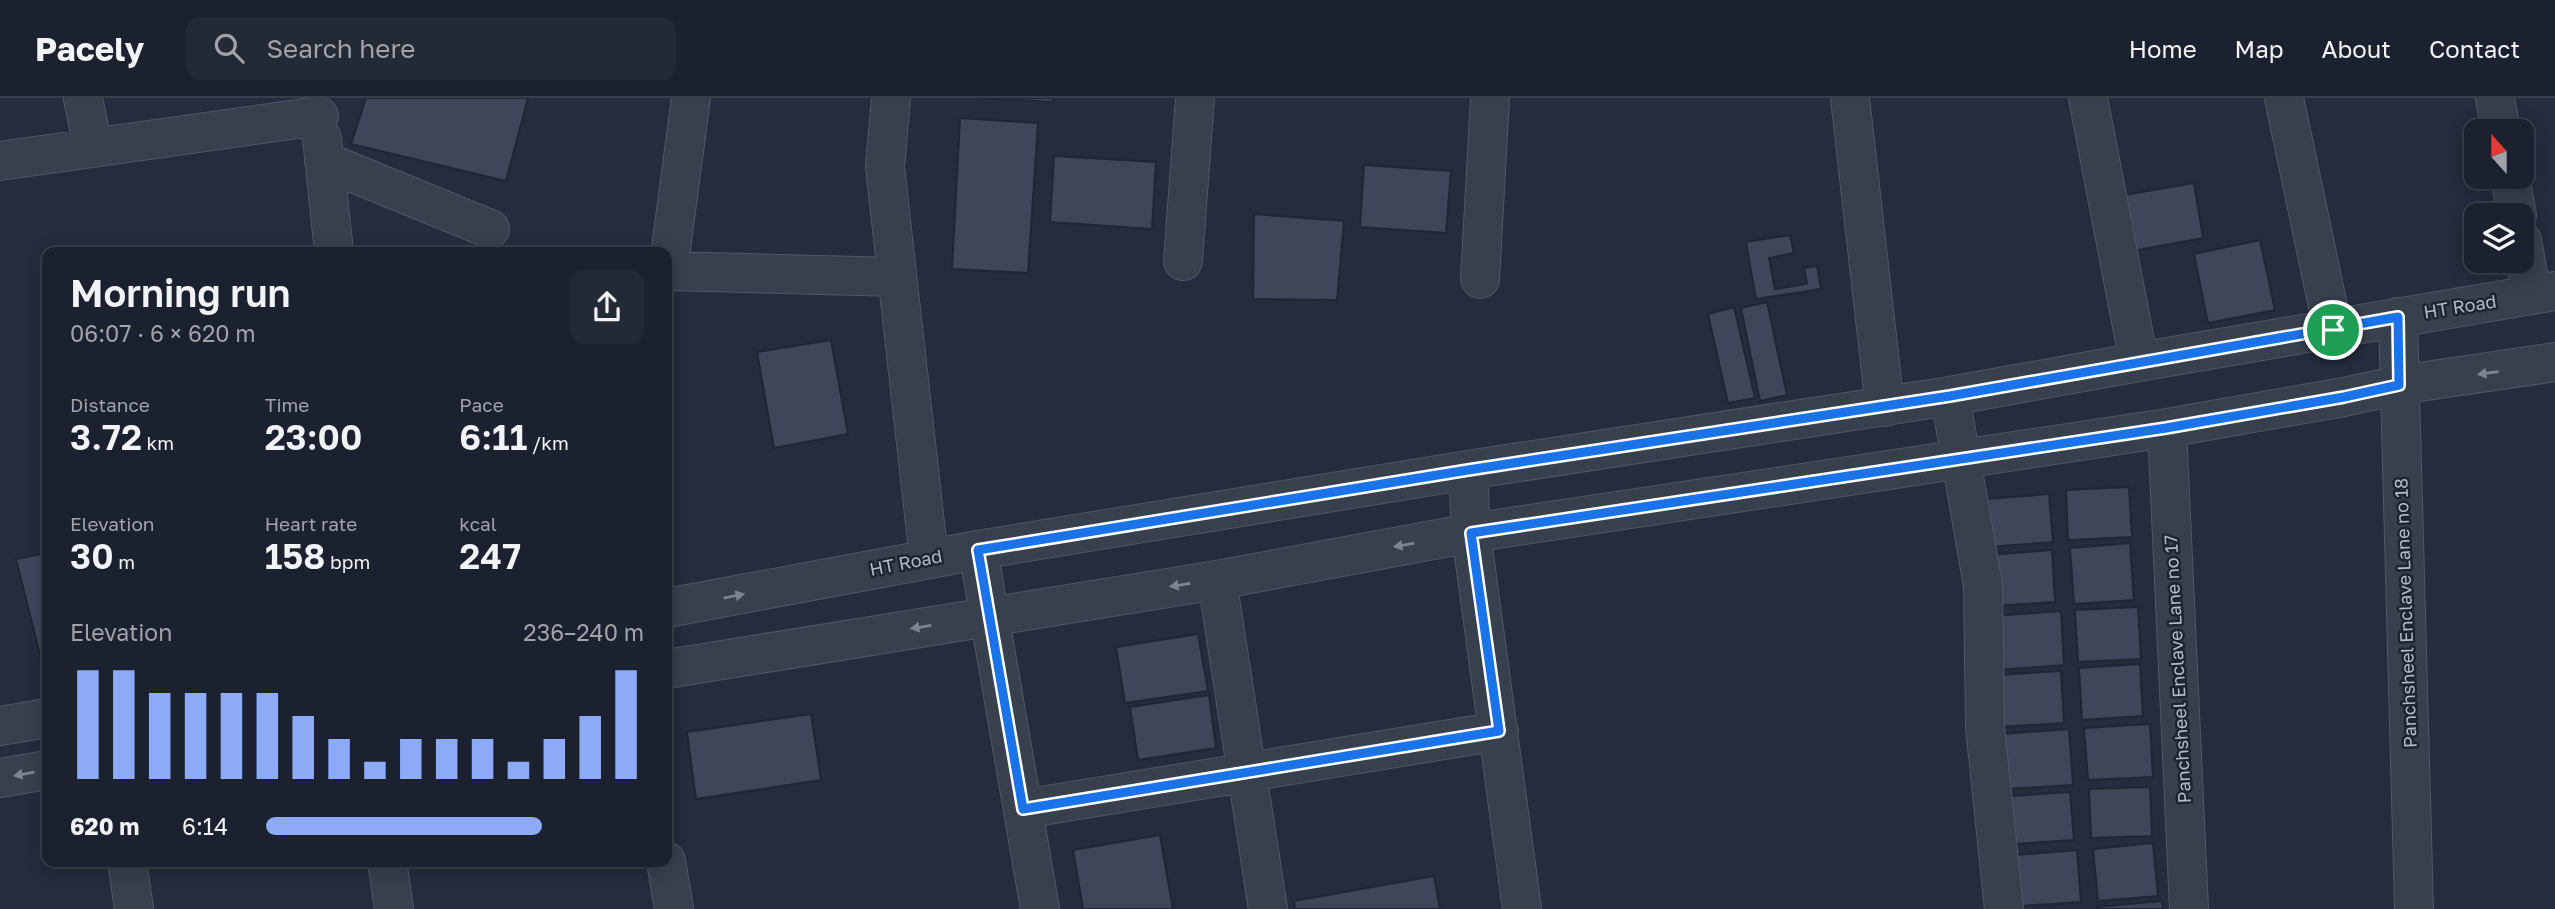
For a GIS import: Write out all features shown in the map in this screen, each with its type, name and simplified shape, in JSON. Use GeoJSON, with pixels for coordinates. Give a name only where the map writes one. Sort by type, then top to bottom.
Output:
{"type":"FeatureCollection","features":[{"type":"Feature","properties":{"kind":"street"},"geometry":{"type":"LineString","coordinates":[[83,98],[93,148]]}},
{"type":"Feature","properties":{"kind":"street"},"geometry":{"type":"LineString","coordinates":[[671,247],[691,98]]}},
{"type":"Feature","properties":{"kind":"street"},"geometry":{"type":"LineString","coordinates":[[891,98],[885,167],[929,559]]}},
{"type":"Feature","properties":{"kind":"street"},"geometry":{"type":"LineString","coordinates":[[1182,261],[1195,98]]}},
{"type":"Feature","properties":{"kind":"street"},"geometry":{"type":"LineString","coordinates":[[1480,279],[1490,98]]}},
{"type":"Feature","properties":{"kind":"street"},"geometry":{"type":"LineString","coordinates":[[1850,98],[1885,407]]}},
{"type":"Feature","properties":{"kind":"street"},"geometry":{"type":"LineString","coordinates":[[2088,98],[2139,362]]}},
{"type":"Feature","properties":{"kind":"street"},"geometry":{"type":"LineString","coordinates":[[2284,98],[2333,330]]}},
{"type":"Feature","properties":{"kind":"street"},"geometry":{"type":"LineString","coordinates":[[2495,98],[2499,119]]}},
{"type":"Feature","properties":{"kind":"street"},"geometry":{"type":"LineString","coordinates":[[0,162],[318,107],[333,247]]}},
{"type":"Feature","properties":{"kind":"street"},"geometry":{"type":"LineString","coordinates":[[324,161],[490,229]]}},
{"type":"Feature","properties":{"kind":"street"},"geometry":{"type":"LineString","coordinates":[[672,271],[897,276]]}},
{"type":"Feature","properties":{"kind":"street"},"geometry":{"type":"LineString","coordinates":[[2534,271],[2543,293]]}},
{"type":"Feature","properties":{"kind":"street","name":"HT Road"},"geometry":{"type":"LineString","coordinates":[[672,607],[978,550],[1468,470],[1885,407],[2543,293]]}},
{"type":"Feature","properties":{"kind":"street","name":"Panchsheel Enclave Lane no 18"},"geometry":{"type":"LineString","coordinates":[[2398,317],[2414,909]]}},
{"type":"Feature","properties":{"kind":"street"},"geometry":{"type":"LineString","coordinates":[[672,668],[1217,579],[1471,533],[2166,428],[2399,385],[2555,362]]}},
{"type":"Feature","properties":{"kind":"street"},"geometry":{"type":"LineString","coordinates":[[1950,396],[1983,586],[1985,727],[2004,909]]}},
{"type":"Feature","properties":{"kind":"street","name":"Panchsheel Enclave Lane no 17"},"geometry":{"type":"LineString","coordinates":[[2166,428],[2189,909]]}},
{"type":"Feature","properties":{"kind":"street"},"geometry":{"type":"LineString","coordinates":[[1468,470],[1471,533],[1522,909]]}},
{"type":"Feature","properties":{"kind":"street"},"geometry":{"type":"LineString","coordinates":[[978,550],[1040,909]]}},
{"type":"Feature","properties":{"kind":"street"},"geometry":{"type":"LineString","coordinates":[[1217,579],[1268,909]]}},
{"type":"Feature","properties":{"kind":"street"},"geometry":{"type":"LineString","coordinates":[[0,726],[42,719]]}},
{"type":"Feature","properties":{"kind":"street"},"geometry":{"type":"LineString","coordinates":[[1023,809],[1499,731]]}},
{"type":"Feature","properties":{"kind":"street"},"geometry":{"type":"LineString","coordinates":[[0,778],[42,771]]}},
{"type":"Feature","properties":{"kind":"street"},"geometry":{"type":"LineString","coordinates":[[128,867],[134,909]]}},
{"type":"Feature","properties":{"kind":"street"},"geometry":{"type":"LineString","coordinates":[[388,867],[394,909]]}},
{"type":"Feature","properties":{"kind":"street"},"geometry":{"type":"LineString","coordinates":[[667,867],[674,909]]}},
{"type":"Feature","properties":{"kind":"building"},"geometry":{"type":"Polygon","coordinates":[[[366,98],[528,98],[506,181],[351,144],[366,98]]]}},
{"type":"Feature","properties":{"kind":"building"},"geometry":{"type":"Polygon","coordinates":[[[976,98],[1053,98],[1053,102],[976,98]]]}},
{"type":"Feature","properties":{"kind":"building"},"geometry":{"type":"Polygon","coordinates":[[[960,118],[1038,123],[1028,273],[952,269],[960,118]]]}},
{"type":"Feature","properties":{"kind":"building"},"geometry":{"type":"Polygon","coordinates":[[[1054,156],[1156,162],[1152,229],[1050,222],[1054,156]]]}},
{"type":"Feature","properties":{"kind":"building"},"geometry":{"type":"Polygon","coordinates":[[[1364,165],[1451,171],[1446,233],[1360,227],[1364,165]]]}},
{"type":"Feature","properties":{"kind":"building"},"geometry":{"type":"Polygon","coordinates":[[[2194,183],[2203,238],[2127,252],[2118,196],[2194,183]]]}},
{"type":"Feature","properties":{"kind":"building"},"geometry":{"type":"Polygon","coordinates":[[[1254,214],[1344,221],[1337,300],[1253,299],[1254,214]]]}},
{"type":"Feature","properties":{"kind":"building"},"geometry":{"type":"Polygon","coordinates":[[[1790,235],[1794,253],[1769,258],[1775,289],[1807,284],[1804,268],[1817,266],[1821,289],[1756,299],[1746,242],[1790,235]]]}},
{"type":"Feature","properties":{"kind":"building"},"geometry":{"type":"Polygon","coordinates":[[[2260,240],[2275,310],[2208,323],[2194,254],[2260,240]]]}},
{"type":"Feature","properties":{"kind":"building"},"geometry":{"type":"Polygon","coordinates":[[[1767,302],[1787,395],[1760,401],[1741,308],[1767,302]]]}},
{"type":"Feature","properties":{"kind":"building"},"geometry":{"type":"Polygon","coordinates":[[[1734,307],[1755,398],[1728,403],[1708,314],[1734,307]]]}},
{"type":"Feature","properties":{"kind":"building"},"geometry":{"type":"Polygon","coordinates":[[[831,340],[848,434],[774,448],[757,352],[831,340]]]}},
{"type":"Feature","properties":{"kind":"building"},"geometry":{"type":"Polygon","coordinates":[[[2129,487],[2132,537],[2068,540],[2066,490],[2129,487]]]}},
{"type":"Feature","properties":{"kind":"building"},"geometry":{"type":"Polygon","coordinates":[[[2049,494],[2053,542],[1988,547],[1985,499],[2049,494]]]}},
{"type":"Feature","properties":{"kind":"building"},"geometry":{"type":"Polygon","coordinates":[[[2130,543],[2134,600],[2074,604],[2070,548],[2130,543]]]}},
{"type":"Feature","properties":{"kind":"building"},"geometry":{"type":"Polygon","coordinates":[[[2052,550],[2055,602],[1992,606],[1989,555],[2052,550]]]}},
{"type":"Feature","properties":{"kind":"building"},"geometry":{"type":"Polygon","coordinates":[[[42,554],[42,663],[16,559],[42,554]]]}},
{"type":"Feature","properties":{"kind":"building"},"geometry":{"type":"Polygon","coordinates":[[[2138,607],[2141,659],[2078,662],[2075,610],[2138,607]]]}},
{"type":"Feature","properties":{"kind":"building"},"geometry":{"type":"Polygon","coordinates":[[[2061,611],[2064,665],[1997,670],[1993,616],[2061,611]]]}},
{"type":"Feature","properties":{"kind":"building"},"geometry":{"type":"Polygon","coordinates":[[[1198,634],[1208,691],[1125,703],[1116,647],[1198,634]]]}},
{"type":"Feature","properties":{"kind":"building"},"geometry":{"type":"Polygon","coordinates":[[[2140,664],[2143,716],[2082,720],[2079,668],[2140,664]]]}},
{"type":"Feature","properties":{"kind":"building"},"geometry":{"type":"Polygon","coordinates":[[[2061,671],[2064,723],[2000,727],[1996,675],[2061,671]]]}},
{"type":"Feature","properties":{"kind":"building"},"geometry":{"type":"Polygon","coordinates":[[[1209,695],[1216,748],[1138,760],[1130,707],[1209,695]]]}},
{"type":"Feature","properties":{"kind":"building"},"geometry":{"type":"Polygon","coordinates":[[[811,714],[821,780],[696,799],[687,732],[811,714]]]}},
{"type":"Feature","properties":{"kind":"building"},"geometry":{"type":"Polygon","coordinates":[[[2150,724],[2153,777],[2088,780],[2084,728],[2150,724]]]}},
{"type":"Feature","properties":{"kind":"building"},"geometry":{"type":"Polygon","coordinates":[[[2069,729],[2073,785],[2004,789],[2001,734],[2069,729]]]}},
{"type":"Feature","properties":{"kind":"building"},"geometry":{"type":"Polygon","coordinates":[[[2150,787],[2152,836],[2091,838],[2089,789],[2150,787]]]}},
{"type":"Feature","properties":{"kind":"building"},"geometry":{"type":"Polygon","coordinates":[[[2070,792],[2074,840],[2014,844],[2010,796],[2070,792]]]}},
{"type":"Feature","properties":{"kind":"building"},"geometry":{"type":"Polygon","coordinates":[[[1160,835],[1173,909],[1083,909],[1073,850],[1160,835]]]}},
{"type":"Feature","properties":{"kind":"building"},"geometry":{"type":"Polygon","coordinates":[[[2153,843],[2158,896],[2098,901],[2093,849],[2153,843]]]}},
{"type":"Feature","properties":{"kind":"building"},"geometry":{"type":"Polygon","coordinates":[[[2077,850],[2081,902],[2019,906],[2015,855],[2077,850]]]}},
{"type":"Feature","properties":{"kind":"building"},"geometry":{"type":"Polygon","coordinates":[[[1434,876],[1440,909],[1295,909],[1294,901],[1434,876]]]}},
{"type":"Feature","properties":{"kind":"building"},"geometry":{"type":"Polygon","coordinates":[[[2162,901],[2163,909],[2097,909],[2097,907],[2162,901]]]}},
{"type":"Feature","properties":{"kind":"route"},"geometry":{"type":"LineString","coordinates":[[2398,317],[2399,385],[2166,428],[1471,533],[1499,731],[1023,809],[978,550],[1468,470],[1950,396],[2150,359],[2333,330],[2398,317]]}}]}
